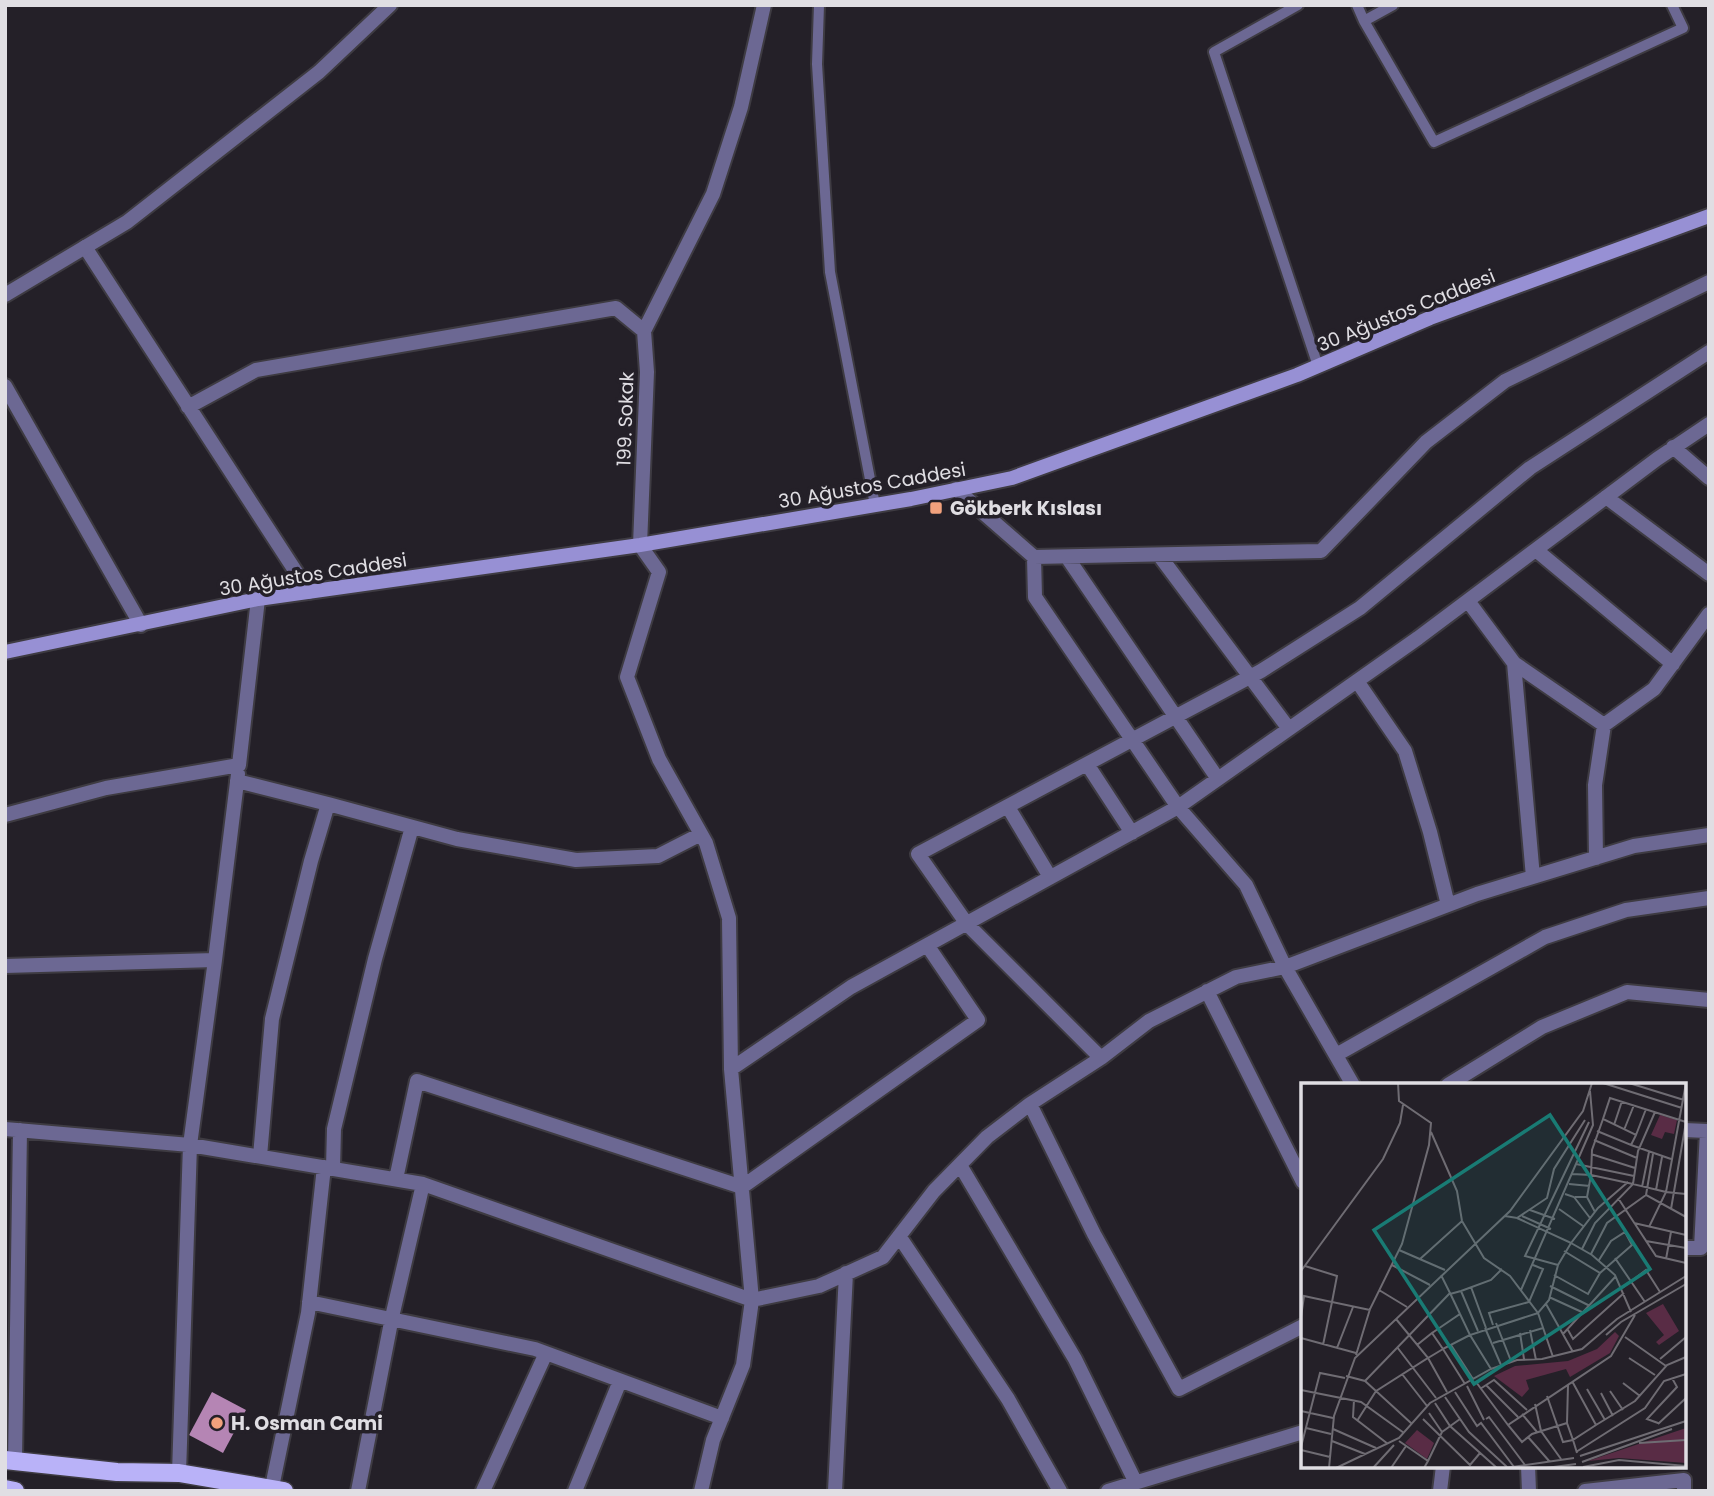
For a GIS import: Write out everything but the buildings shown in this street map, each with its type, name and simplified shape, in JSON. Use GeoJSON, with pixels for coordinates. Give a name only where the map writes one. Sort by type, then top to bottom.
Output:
{"type":"FeatureCollection","features":[{"type":"Feature","properties":{"kind":"main road","name":"30 Ağustos Caddesi"},"geometry":{"type":"LineString","coordinates":[[5,652],[258,599],[640,545],[875,505],[1012,478],[1318,366],[1430,318],[1709,216]]}},
{"type":"Feature","properties":{"kind":"main road"},"geometry":{"type":"LineString","coordinates":[[10,1460],[117,1472],[179,1473],[278,1489]]}},
{"type":"Feature","properties":{"kind":"main road"},"geometry":{"type":"LineString","coordinates":[[5,1489],[15,1491]]}},
{"type":"Feature","properties":{"kind":"street"},"geometry":{"type":"LineString","coordinates":[[5,295],[127,222],[319,72],[390,5]]}},
{"type":"Feature","properties":{"kind":"street"},"geometry":{"type":"LineString","coordinates":[[188,407],[256,370],[616,308],[644,331],[713,194],[741,107],[764,5]]}},
{"type":"Feature","properties":{"kind":"street"},"geometry":{"type":"LineString","coordinates":[[85,247],[309,592]]}},
{"type":"Feature","properties":{"kind":"street"},"geometry":{"type":"LineString","coordinates":[[956,489],[1034,557],[1321,551],[1426,442],[1505,381],[1709,282]]}},
{"type":"Feature","properties":{"kind":"street","name":"199. Sokak"},"geometry":{"type":"LineString","coordinates":[[640,545],[647,372],[644,331]]}},
{"type":"Feature","properties":{"kind":"street"},"geometry":{"type":"LineString","coordinates":[[1101,1058],[967,924],[918,854],[1250,677],[1360,608],[1531,468],[1709,352]]}},
{"type":"Feature","properties":{"kind":"street"},"geometry":{"type":"LineString","coordinates":[[5,386],[141,625]]}},
{"type":"Feature","properties":{"kind":"street"},"geometry":{"type":"LineString","coordinates":[[731,1069],[851,987],[1178,807],[1468,601],[1674,447],[1709,424]]}},
{"type":"Feature","properties":{"kind":"street"},"geometry":{"type":"LineString","coordinates":[[1674,447],[1709,478]]}},
{"type":"Feature","properties":{"kind":"street"},"geometry":{"type":"LineString","coordinates":[[1606,497],[1709,574]]}},
{"type":"Feature","properties":{"kind":"street"},"geometry":{"type":"LineString","coordinates":[[640,545],[659,572],[627,677],[659,759],[701,834],[729,918],[731,1069],[752,1300],[743,1365],[713,1440],[701,1491]]}},
{"type":"Feature","properties":{"kind":"street"},"geometry":{"type":"LineString","coordinates":[[1536,550],[1673,664]]}},
{"type":"Feature","properties":{"kind":"street"},"geometry":{"type":"LineString","coordinates":[[1159,555],[1289,729]]}},
{"type":"Feature","properties":{"kind":"street"},"geometry":{"type":"LineString","coordinates":[[1034,557],[1035,597],[1178,807],[1246,885],[1285,967],[1352,1083]]}},
{"type":"Feature","properties":{"kind":"street"},"geometry":{"type":"LineString","coordinates":[[1067,557],[1218,779]]}},
{"type":"Feature","properties":{"kind":"street"},"geometry":{"type":"LineString","coordinates":[[179,1473],[190,1145],[258,599]]}},
{"type":"Feature","properties":{"kind":"street"},"geometry":{"type":"LineString","coordinates":[[1468,601],[1514,663],[1604,725]]}},
{"type":"Feature","properties":{"kind":"street"},"geometry":{"type":"LineString","coordinates":[[1596,858],[1595,785],[1604,725],[1654,690],[1709,614]]}},
{"type":"Feature","properties":{"kind":"street"},"geometry":{"type":"LineString","coordinates":[[1514,663],[1533,877]]}},
{"type":"Feature","properties":{"kind":"street"},"geometry":{"type":"LineString","coordinates":[[1357,681],[1405,751],[1430,832],[1448,905]]}},
{"type":"Feature","properties":{"kind":"street"},"geometry":{"type":"LineString","coordinates":[[1087,764],[1132,833]]}},
{"type":"Feature","properties":{"kind":"street"},"geometry":{"type":"LineString","coordinates":[[5,815],[106,788],[239,765]]}},
{"type":"Feature","properties":{"kind":"street"},"geometry":{"type":"LineString","coordinates":[[237,781],[457,839],[576,860],[658,856],[701,834]]}},
{"type":"Feature","properties":{"kind":"street"},"geometry":{"type":"LineString","coordinates":[[260,1156],[272,1019],[328,804]]}},
{"type":"Feature","properties":{"kind":"street"},"geometry":{"type":"LineString","coordinates":[[1008,807],[1050,877]]}},
{"type":"Feature","properties":{"kind":"street"},"geometry":{"type":"LineString","coordinates":[[278,1489],[334,1129],[375,959],[412,827]]}},
{"type":"Feature","properties":{"kind":"street"},"geometry":{"type":"LineString","coordinates":[[10,1460],[13,1130],[190,1145],[423,1184],[752,1300],[818,1286],[883,1256],[934,1191],[987,1137],[1030,1104],[1101,1058],[1149,1021],[1236,977],[1285,967],[1448,905],[1634,846],[1709,835]]}},
{"type":"Feature","properties":{"kind":"street"},"geometry":{"type":"LineString","coordinates":[[1336,1055],[1545,937],[1626,911],[1709,898]]}},
{"type":"Feature","properties":{"kind":"street"},"geometry":{"type":"LineString","coordinates":[[742,1187],[978,1020],[927,946]]}},
{"type":"Feature","properties":{"kind":"street"},"geometry":{"type":"LineString","coordinates":[[5,966],[215,960]]}},
{"type":"Feature","properties":{"kind":"street"},"geometry":{"type":"LineString","coordinates":[[1207,992],[1301,1178]]}},
{"type":"Feature","properties":{"kind":"street"},"geometry":{"type":"LineString","coordinates":[[1451,1083],[1542,1027],[1626,992],[1709,1000]]}},
{"type":"Feature","properties":{"kind":"street"},"geometry":{"type":"LineString","coordinates":[[396,1179],[417,1081],[742,1187]]}},
{"type":"Feature","properties":{"kind":"street"},"geometry":{"type":"LineString","coordinates":[[1030,1104],[1094,1234],[1179,1389],[1301,1327]]}},
{"type":"Feature","properties":{"kind":"street"},"geometry":{"type":"LineString","coordinates":[[1686,1130],[1707,1131],[1700,1248],[1686,1248]]}},
{"type":"Feature","properties":{"kind":"street"},"geometry":{"type":"LineString","coordinates":[[960,1165],[1074,1359],[1135,1481]]}},
{"type":"Feature","properties":{"kind":"street"},"geometry":{"type":"LineString","coordinates":[[358,1491],[392,1317],[423,1184]]}},
{"type":"Feature","properties":{"kind":"street"},"geometry":{"type":"LineString","coordinates":[[900,1236],[1008,1399],[1060,1491]]}},
{"type":"Feature","properties":{"kind":"street"},"geometry":{"type":"LineString","coordinates":[[835,1491],[846,1273]]}},
{"type":"Feature","properties":{"kind":"street"},"geometry":{"type":"LineString","coordinates":[[309,1302],[392,1317],[535,1349],[722,1418]]}},
{"type":"Feature","properties":{"kind":"street"},"geometry":{"type":"LineString","coordinates":[[483,1491],[546,1353]]}},
{"type":"Feature","properties":{"kind":"street"},"geometry":{"type":"LineString","coordinates":[[575,1491],[620,1381]]}},
{"type":"Feature","properties":{"kind":"street"},"geometry":{"type":"LineString","coordinates":[[1108,1491],[1301,1433]]}},
{"type":"Feature","properties":{"kind":"street"},"geometry":{"type":"LineString","coordinates":[[1440,1491],[1443,1468]]}},
{"type":"Feature","properties":{"kind":"street"},"geometry":{"type":"LineString","coordinates":[[1528,1468],[1529,1491]]}},
{"type":"Feature","properties":{"kind":"street"},"geometry":{"type":"LineString","coordinates":[[1585,1491],[1684,1480],[1684,1491]]}},
{"type":"Feature","properties":{"kind":"lane"},"geometry":{"type":"LineString","coordinates":[[820,5],[817,64],[830,272],[875,505]]}},
{"type":"Feature","properties":{"kind":"lane"},"geometry":{"type":"LineString","coordinates":[[1298,5],[1214,52],[1318,366]]}},
{"type":"Feature","properties":{"kind":"lane"},"geometry":{"type":"LineString","coordinates":[[1357,5],[1434,142],[1683,29],[1672,5]]}},
{"type":"Feature","properties":{"kind":"lane"},"geometry":{"type":"LineString","coordinates":[[1364,21],[1393,5]]}},
{"type":"Feature","properties":{"kind":"place","name":"Gökberk Kıslası"},"geometry":{"type":"Point","coordinates":[936,508]}},
{"type":"Feature","properties":{"kind":"place","name":"H. Osman Cami"},"geometry":{"type":"Point","coordinates":[217,1423]}}]}
